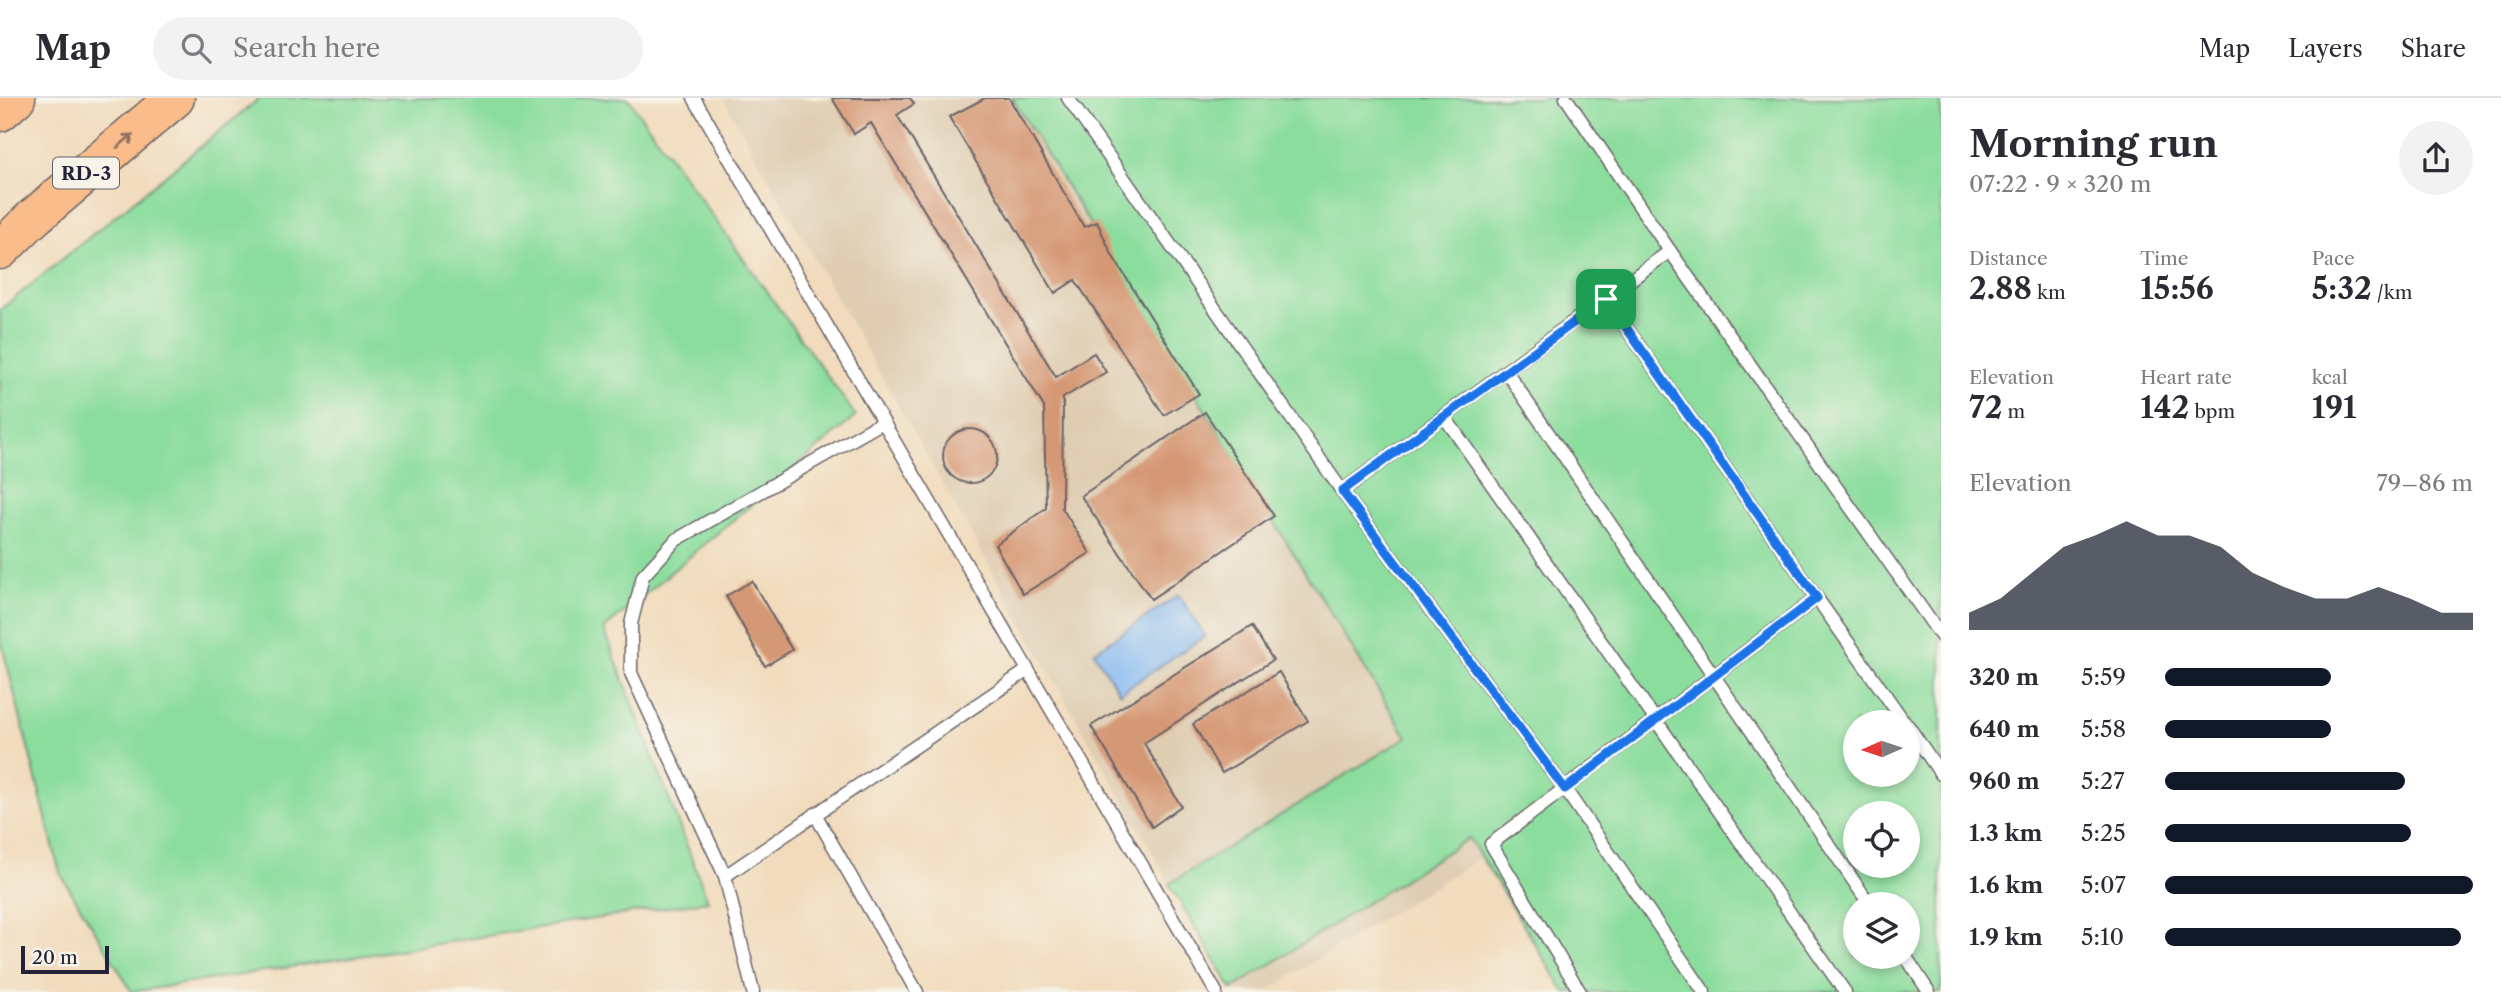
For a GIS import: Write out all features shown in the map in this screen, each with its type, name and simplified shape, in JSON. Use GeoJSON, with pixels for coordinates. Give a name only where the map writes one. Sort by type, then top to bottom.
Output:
{"type":"FeatureCollection","features":[{"type":"Feature","properties":{"kind":"highway"},"geometry":{"type":"LineString","coordinates":[[0,112],[16,98]]}},
{"type":"Feature","properties":{"kind":"highway","name":"RD-3"},"geometry":{"type":"LineString","coordinates":[[0,250],[33,218],[175,98]]}},
{"type":"Feature","properties":{"kind":"lane"},"geometry":{"type":"LineString","coordinates":[[694,98],[1216,992]]}},
{"type":"Feature","properties":{"kind":"lane"},"geometry":{"type":"LineString","coordinates":[[1068,98],[1342,491],[1565,789],[1703,992]]}},
{"type":"Feature","properties":{"kind":"lane"},"geometry":{"type":"LineString","coordinates":[[1566,98],[1941,636]]}},
{"type":"Feature","properties":{"kind":"lane"},"geometry":{"type":"LineString","coordinates":[[1342,491],[1671,251]]}},
{"type":"Feature","properties":{"kind":"lane"},"geometry":{"type":"LineString","coordinates":[[1606,299],[1896,710]]}},
{"type":"Feature","properties":{"kind":"lane"},"geometry":{"type":"LineString","coordinates":[[1506,371],[1861,892]]}},
{"type":"Feature","properties":{"kind":"lane"},"geometry":{"type":"LineString","coordinates":[[1444,416],[1844,992]]}},
{"type":"Feature","properties":{"kind":"lane"},"geometry":{"type":"LineString","coordinates":[[753,992],[725,876],[631,673],[631,624],[643,576],[676,540],[883,422]]}},
{"type":"Feature","properties":{"kind":"lane"},"geometry":{"type":"LineString","coordinates":[[1580,992],[1491,844],[1817,598]]}},
{"type":"Feature","properties":{"kind":"lane"},"geometry":{"type":"LineString","coordinates":[[725,876],[1028,670]]}},
{"type":"Feature","properties":{"kind":"lane"},"geometry":{"type":"LineString","coordinates":[[1920,744],[1941,774]]}},
{"type":"Feature","properties":{"kind":"lane"},"geometry":{"type":"LineString","coordinates":[[815,814],[917,992]]}},
{"type":"Feature","properties":{"kind":"lane"},"geometry":{"type":"LineString","coordinates":[[1914,969],[1929,992]]}},
{"type":"Feature","properties":{"kind":"shaded area"},"geometry":{"type":"Polygon","coordinates":[[[723,98],[1012,98],[1481,857],[1265,992],[1232,992],[723,98]]]}},
{"type":"Feature","properties":{"kind":"green space"},"geometry":{"type":"Polygon","coordinates":[[[260,98],[628,98],[856,416],[604,629],[708,901],[132,992],[60,873],[0,637],[0,310],[260,98]]]}},
{"type":"Feature","properties":{"kind":"green space"},"geometry":{"type":"Polygon","coordinates":[[[1012,98],[1941,98],[1941,992],[1565,992],[1469,838],[1232,989],[1169,884],[1407,737],[1012,98]]]}},
{"type":"Feature","properties":{"kind":"water"},"geometry":{"type":"Polygon","coordinates":[[[1179,595],[1205,636],[1120,693],[1094,652],[1179,595]]]}},
{"type":"Feature","properties":{"kind":"building"},"geometry":{"type":"Polygon","coordinates":[[[832,98],[910,98],[914,104],[897,115],[1056,377],[1094,353],[1106,372],[1063,398],[1062,508],[1090,553],[1023,594],[995,545],[1046,508],[1044,407],[871,123],[854,134],[832,98]]]}},
{"type":"Feature","properties":{"kind":"building"},"geometry":{"type":"Polygon","coordinates":[[[985,98],[1009,98],[1084,227],[1097,222],[1112,255],[1199,394],[1164,415],[1075,280],[1055,293],[949,117],[985,98]]]}},
{"type":"Feature","properties":{"kind":"building"},"geometry":{"type":"Polygon","coordinates":[[[1205,412],[1274,516],[1151,599],[1081,496],[1205,412]]]}},
{"type":"Feature","properties":{"kind":"building"},"geometry":{"type":"Polygon","coordinates":[[[970,429],[989,437],[997,456],[989,475],[970,483],[951,475],[943,456],[951,437],[970,429]]]}},
{"type":"Feature","properties":{"kind":"building"},"geometry":{"type":"Polygon","coordinates":[[[752,581],[792,650],[765,666],[726,596],[752,581]]]}},
{"type":"Feature","properties":{"kind":"building"},"geometry":{"type":"Polygon","coordinates":[[[1252,626],[1273,660],[1144,743],[1181,806],[1152,827],[1091,726],[1252,626]]]}},
{"type":"Feature","properties":{"kind":"building"},"geometry":{"type":"Polygon","coordinates":[[[1279,672],[1308,721],[1222,773],[1193,724],[1279,672]]]}},
{"type":"Feature","properties":{"kind":"route"},"geometry":{"type":"LineString","coordinates":[[1606,299],[1817,598],[1565,789],[1342,491],[1606,299]]}}]}
